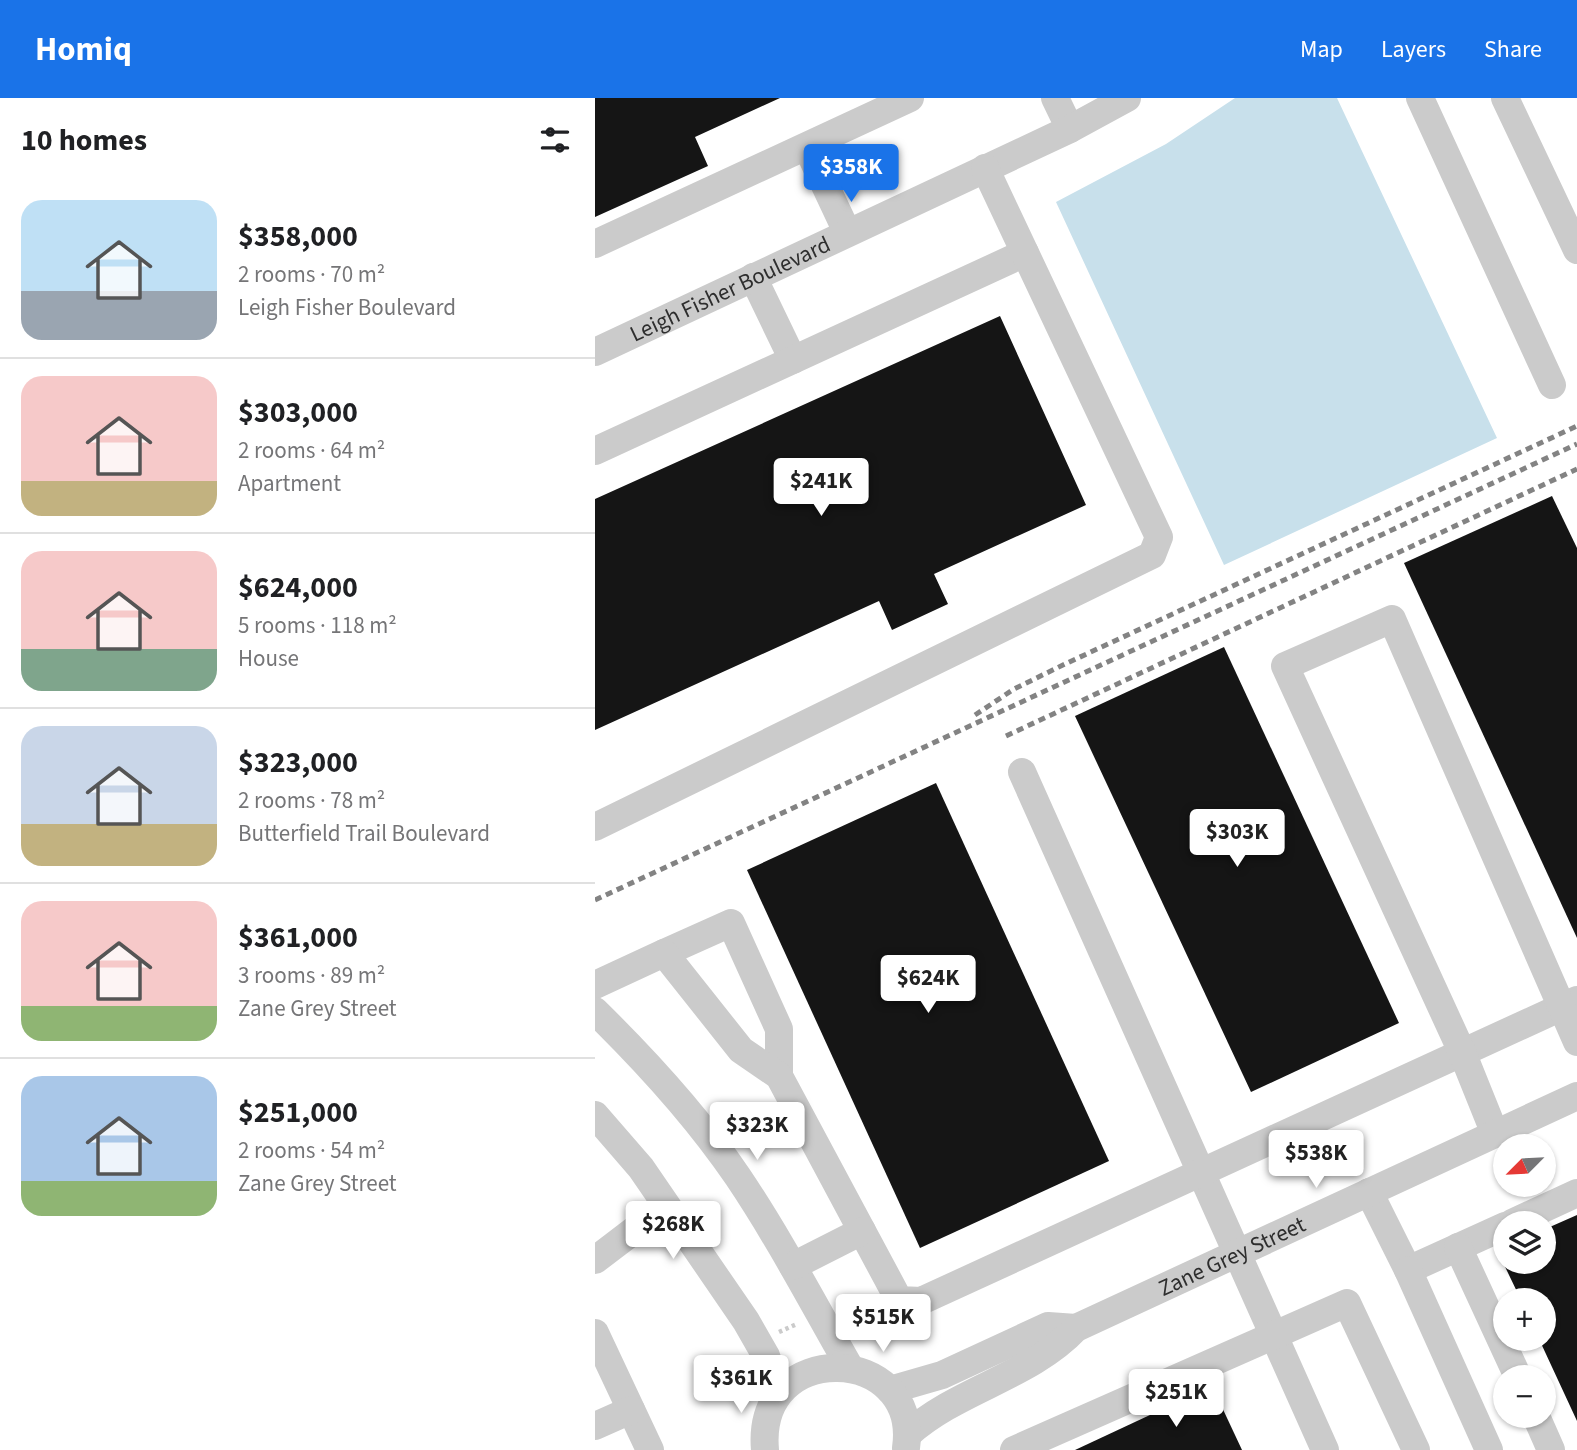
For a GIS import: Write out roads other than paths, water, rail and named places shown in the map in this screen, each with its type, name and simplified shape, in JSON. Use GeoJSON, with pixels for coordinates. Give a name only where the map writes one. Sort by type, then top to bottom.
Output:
{"type":"FeatureCollection","features":[{"type":"Feature","properties":{"kind":"street"},"geometry":{"type":"LineString","coordinates":[[595,244],[911,98]]}},
{"type":"Feature","properties":{"kind":"street"},"geometry":{"type":"LineString","coordinates":[[1055,98],[1070,129]]}},
{"type":"Feature","properties":{"kind":"street","name":"Leigh Fisher Boulevard"},"geometry":{"type":"LineString","coordinates":[[595,352],[1070,129],[1127,98]]}},
{"type":"Feature","properties":{"kind":"street"},"geometry":{"type":"LineString","coordinates":[[1420,98],[1552,385]]}},
{"type":"Feature","properties":{"kind":"street"},"geometry":{"type":"LineString","coordinates":[[1505,98],[1577,250]]}},
{"type":"Feature","properties":{"kind":"street"},"geometry":{"type":"LineString","coordinates":[[807,147],[847,232]]}},
{"type":"Feature","properties":{"kind":"street"},"geometry":{"type":"LineString","coordinates":[[595,827],[1152,555],[1159,537],[985,168]]}},
{"type":"Feature","properties":{"kind":"street"},"geometry":{"type":"LineString","coordinates":[[596,448],[1025,253]]}},
{"type":"Feature","properties":{"kind":"street"},"geometry":{"type":"LineString","coordinates":[[753,277],[793,359]]}},
{"type":"Feature","properties":{"kind":"street"},"geometry":{"type":"LineString","coordinates":[[1495,1134],[1462,1052],[1285,666],[1392,619],[1569,1003],[1577,1042]]}},
{"type":"Feature","properties":{"kind":"street"},"geometry":{"type":"LineString","coordinates":[[1022,772],[1202,1172],[1235,1254],[1325,1450]]}},
{"type":"Feature","properties":{"kind":"street"},"geometry":{"type":"LineString","coordinates":[[595,985],[731,923],[779,1030],[779,1076],[899,1300],[921,1301],[1569,1003]]}},
{"type":"Feature","properties":{"kind":"street"},"geometry":{"type":"LineString","coordinates":[[664,953],[741,1051],[779,1076]]}},
{"type":"Feature","properties":{"kind":"street"},"geometry":{"type":"LineString","coordinates":[[595,1012],[703,1130],[736,1175],[793,1266],[849,1366]]}},
{"type":"Feature","properties":{"kind":"street","name":"Zane Grey Street"},"geometry":{"type":"LineString","coordinates":[[1495,1134],[1577,1096]]}},
{"type":"Feature","properties":{"kind":"street"},"geometry":{"type":"LineString","coordinates":[[595,1115],[641,1168],[746,1321],[766,1356],[779,1392]]}},
{"type":"Feature","properties":{"kind":"street","name":"Zane Grey Street"},"geometry":{"type":"LineString","coordinates":[[907,1442],[928,1416],[953,1400],[1056,1349],[1076,1328],[1493,1135]]}},
{"type":"Feature","properties":{"kind":"street"},"geometry":{"type":"LineString","coordinates":[[1369,1192],[1408,1269],[1489,1450]]}},
{"type":"Feature","properties":{"kind":"street"},"geometry":{"type":"LineString","coordinates":[[1538,1211],[1577,1193]]}},
{"type":"Feature","properties":{"kind":"street"},"geometry":{"type":"LineString","coordinates":[[595,1260],[666,1206]]}},
{"type":"Feature","properties":{"kind":"street"},"geometry":{"type":"LineString","coordinates":[[793,1266],[862,1231]]}},
{"type":"Feature","properties":{"kind":"street"},"geometry":{"type":"LineString","coordinates":[[1408,1269],[1493,1231]]}},
{"type":"Feature","properties":{"kind":"street"},"geometry":{"type":"LineString","coordinates":[[1458,1247],[1512,1365]]}},
{"type":"Feature","properties":{"kind":"street"},"geometry":{"type":"LineString","coordinates":[[1014,1450],[1347,1303],[1416,1450]]}},
{"type":"Feature","properties":{"kind":"street","name":"Zane Grey Street"},"geometry":{"type":"LineString","coordinates":[[890,1390],[942,1375],[1048,1326],[1076,1328]]}},
{"type":"Feature","properties":{"kind":"street"},"geometry":{"type":"LineString","coordinates":[[595,1333],[650,1450]]}},
{"type":"Feature","properties":{"kind":"street"},"geometry":{"type":"LineString","coordinates":[[747,1450],[764,1438],[779,1392],[810,1369],[849,1366],[871,1375],[890,1390],[903,1410],[907,1442]]}},
{"type":"Feature","properties":{"kind":"street"},"geometry":{"type":"LineString","coordinates":[[595,1426],[631,1410]]}},
{"type":"Feature","properties":{"kind":"street"},"geometry":{"type":"LineString","coordinates":[[1541,1428],[1551,1450]]}},
{"type":"Feature","properties":{"kind":"water"},"geometry":{"type":"Polygon","coordinates":[[[1235,98],[1337,98],[1497,438],[1224,565],[1056,202],[1166,144],[1235,98]]]}},
{"type":"Feature","properties":{"kind":"railway"},"geometry":{"type":"LineString","coordinates":[[975,715],[1014,689],[1065,664],[1577,426]]}},
{"type":"Feature","properties":{"kind":"railway"},"geometry":{"type":"LineString","coordinates":[[595,900],[1577,444]]}},
{"type":"Feature","properties":{"kind":"railway"},"geometry":{"type":"LineString","coordinates":[[1006,736],[1577,469]]}}]}
